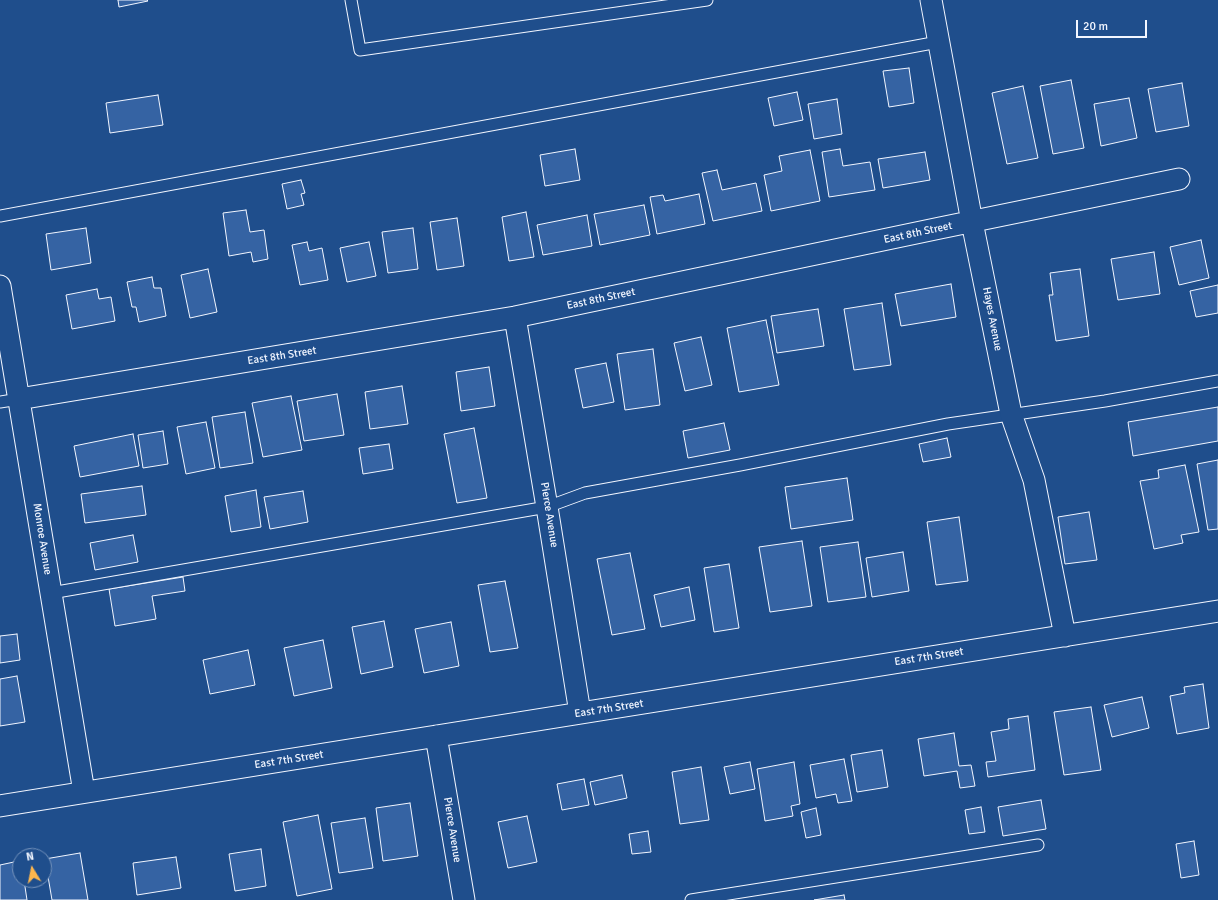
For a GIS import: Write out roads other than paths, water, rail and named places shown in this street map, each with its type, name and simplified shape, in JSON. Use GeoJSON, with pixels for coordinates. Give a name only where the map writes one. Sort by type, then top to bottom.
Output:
{"type":"FeatureCollection","features":[{"type":"Feature","properties":{"kind":"street","name":"Hayes Avenue"},"geometry":{"type":"LineString","coordinates":[[930,0],[972,222],[1011,414],[1034,480],[1065,636]]}},
{"type":"Feature","properties":{"kind":"street","name":"East 8th Street"},"geometry":{"type":"LineString","coordinates":[[10,401],[515,317],[1179,180]]}},
{"type":"Feature","properties":{"kind":"street","name":"Monroe Avenue"},"geometry":{"type":"LineString","coordinates":[[0,286],[10,401],[51,593],[84,792]]}},
{"type":"Feature","properties":{"kind":"street","name":"Pierce Avenue"},"geometry":{"type":"LineString","coordinates":[[515,317],[548,507],[580,713]]}},
{"type":"Feature","properties":{"kind":"street","name":"East 7th Street"},"geometry":{"type":"LineString","coordinates":[[0,806],[1218,611]]}},
{"type":"Feature","properties":{"kind":"street","name":"Pierce Avenue"},"geometry":{"type":"LineString","coordinates":[[436,736],[464,900]]}},
{"type":"Feature","properties":{"kind":"lane"},"geometry":{"type":"LineString","coordinates":[[350,0],[360,50],[707,0]]}},
{"type":"Feature","properties":{"kind":"lane"},"geometry":{"type":"LineString","coordinates":[[0,216],[938,42]]}},
{"type":"Feature","properties":{"kind":"lane"},"geometry":{"type":"LineString","coordinates":[[51,593],[548,507],[585,493],[948,424],[1105,401],[1218,381]]}},
{"type":"Feature","properties":{"kind":"lane"},"geometry":{"type":"LineString","coordinates":[[691,900],[1038,845]]}}]}
